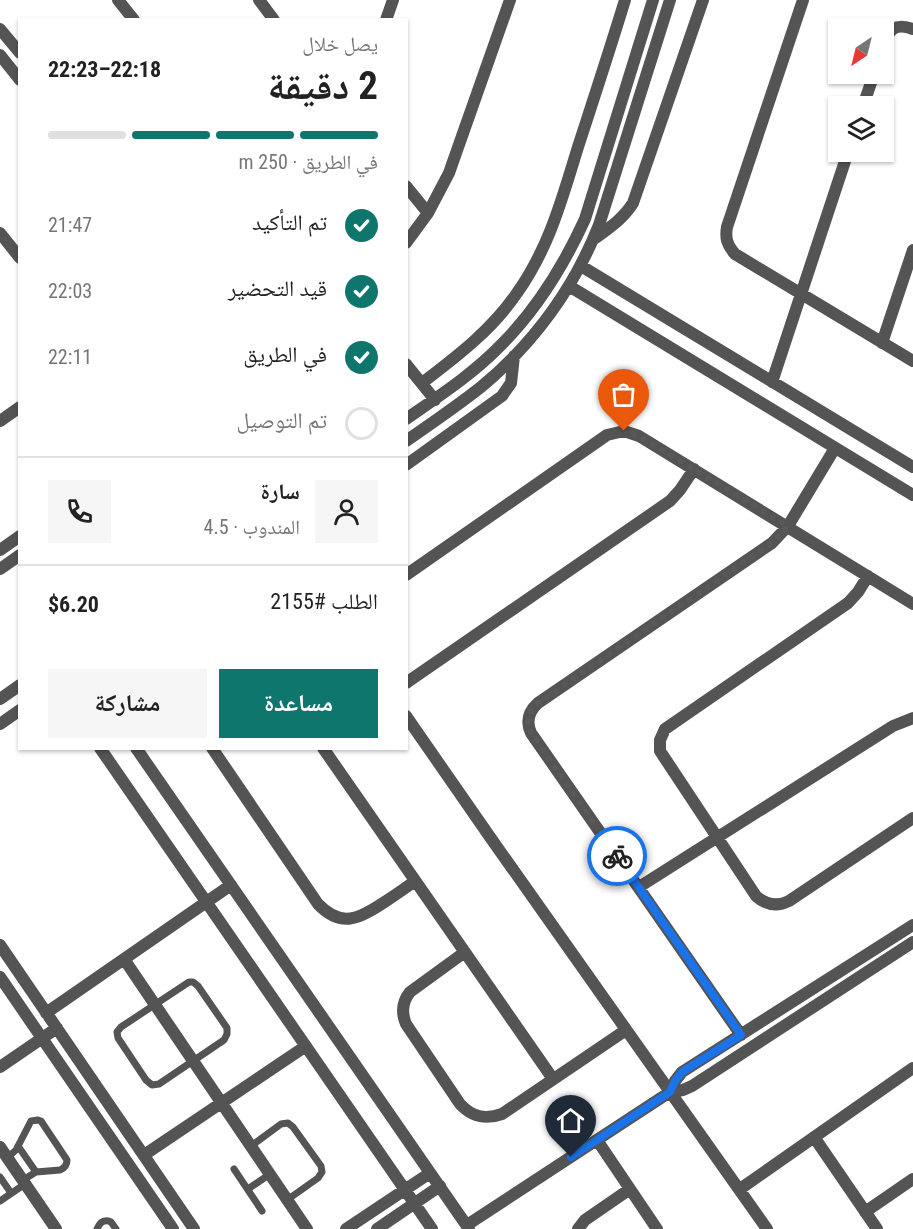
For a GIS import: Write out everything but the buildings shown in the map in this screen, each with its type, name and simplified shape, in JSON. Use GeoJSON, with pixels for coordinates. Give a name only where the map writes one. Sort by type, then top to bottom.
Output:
{"type":"FeatureCollection","features":[{"type":"Feature","properties":{"kind":"street"},"geometry":{"type":"LineString","coordinates":[[118,0],[132,18]]}},
{"type":"Feature","properties":{"kind":"street"},"geometry":{"type":"LineString","coordinates":[[259,0],[272,18]]}},
{"type":"Feature","properties":{"kind":"street"},"geometry":{"type":"LineString","coordinates":[[387,18],[393,0]]}},
{"type":"Feature","properties":{"kind":"street"},"geometry":{"type":"LineString","coordinates":[[408,240],[439,194],[454,159],[510,0]]}},
{"type":"Feature","properties":{"kind":"street"},"geometry":{"type":"LineString","coordinates":[[422,383],[454,359],[491,325],[516,295],[538,261],[554,224],[626,0]]}},
{"type":"Feature","properties":{"kind":"street"},"geometry":{"type":"LineString","coordinates":[[408,418],[472,372],[516,330],[531,312],[570,250],[585,219],[653,0]]}},
{"type":"Feature","properties":{"kind":"street"},"geometry":{"type":"LineString","coordinates":[[408,440],[465,399],[514,356],[542,324],[581,266],[603,214],[670,0]]}},
{"type":"Feature","properties":{"kind":"street"},"geometry":{"type":"LineString","coordinates":[[593,239],[626,214],[633,203],[704,0]]}},
{"type":"Feature","properties":{"kind":"street"},"geometry":{"type":"LineString","coordinates":[[803,0],[733,208],[726,234],[727,241],[735,254],[913,361]]}},
{"type":"Feature","properties":{"kind":"street"},"geometry":{"type":"LineString","coordinates":[[894,29],[904,26],[913,29]]}},
{"type":"Feature","properties":{"kind":"street"},"geometry":{"type":"LineString","coordinates":[[0,28],[18,50]]}},
{"type":"Feature","properties":{"kind":"street"},"geometry":{"type":"LineString","coordinates":[[0,56],[18,78]]}},
{"type":"Feature","properties":{"kind":"street"},"geometry":{"type":"LineString","coordinates":[[772,382],[845,162]]}},
{"type":"Feature","properties":{"kind":"street"},"geometry":{"type":"LineString","coordinates":[[408,188],[428,213]]}},
{"type":"Feature","properties":{"kind":"street"},"geometry":{"type":"LineString","coordinates":[[0,233],[18,256]]}},
{"type":"Feature","properties":{"kind":"street"},"geometry":{"type":"LineString","coordinates":[[882,343],[913,250]]}},
{"type":"Feature","properties":{"kind":"street"},"geometry":{"type":"LineString","coordinates":[[581,266],[913,467]]}},
{"type":"Feature","properties":{"kind":"street"},"geometry":{"type":"LineString","coordinates":[[569,286],[913,495]]}},
{"type":"Feature","properties":{"kind":"street"},"geometry":{"type":"LineString","coordinates":[[408,464],[502,396],[511,382],[514,356]]}},
{"type":"Feature","properties":{"kind":"street"},"geometry":{"type":"LineString","coordinates":[[408,366],[435,400]]}},
{"type":"Feature","properties":{"kind":"street"},"geometry":{"type":"LineString","coordinates":[[0,421],[18,408]]}},
{"type":"Feature","properties":{"kind":"street"},"geometry":{"type":"LineString","coordinates":[[408,574],[598,441],[613,433],[624,431],[634,433],[913,604]]}},
{"type":"Feature","properties":{"kind":"street"},"geometry":{"type":"LineString","coordinates":[[741,1035],[531,733],[528,723],[530,712],[538,703],[772,543],[788,526],[835,448]]}},
{"type":"Feature","properties":{"kind":"street"},"geometry":{"type":"LineString","coordinates":[[408,682],[670,501],[694,469]]}},
{"type":"Feature","properties":{"kind":"street"},"geometry":{"type":"LineString","coordinates":[[0,550],[18,537]]}},
{"type":"Feature","properties":{"kind":"street"},"geometry":{"type":"LineString","coordinates":[[0,569],[18,556]]}},
{"type":"Feature","properties":{"kind":"street"},"geometry":{"type":"LineString","coordinates":[[868,576],[858,592],[843,607],[669,726],[662,734],[659,746],[662,757],[756,896],[769,904],[779,905],[789,901],[913,818]]}},
{"type":"Feature","properties":{"kind":"street"},"geometry":{"type":"LineString","coordinates":[[0,699],[18,686]]}},
{"type":"Feature","properties":{"kind":"street"},"geometry":{"type":"LineString","coordinates":[[0,724],[18,711]]}},
{"type":"Feature","properties":{"kind":"street"},"geometry":{"type":"LineString","coordinates":[[639,887],[893,726],[913,718]]}},
{"type":"Feature","properties":{"kind":"street"},"geometry":{"type":"LineString","coordinates":[[408,719],[767,1229]]}},
{"type":"Feature","properties":{"kind":"street"},"geometry":{"type":"LineString","coordinates":[[101,750],[432,1229]]}},
{"type":"Feature","properties":{"kind":"street"},"geometry":{"type":"LineString","coordinates":[[137,750],[468,1227],[670,1092],[692,1086],[913,942]]}},
{"type":"Feature","properties":{"kind":"street"},"geometry":{"type":"LineString","coordinates":[[213,750],[324,910],[339,918],[361,917],[415,881]]}},
{"type":"Feature","properties":{"kind":"street"},"geometry":{"type":"LineString","coordinates":[[324,750],[553,1079]]}},
{"type":"Feature","properties":{"kind":"street"},"geometry":{"type":"LineString","coordinates":[[46,1013],[231,885]]}},
{"type":"Feature","properties":{"kind":"street"},"geometry":{"type":"LineString","coordinates":[[670,1092],[682,1072],[913,925]]}},
{"type":"Feature","properties":{"kind":"street"},"geometry":{"type":"LineString","coordinates":[[0,945],[194,1229]]}},
{"type":"Feature","properties":{"kind":"street"},"geometry":{"type":"LineString","coordinates":[[465,952],[410,992],[404,1000],[402,1012],[406,1024],[460,1104],[472,1114],[487,1118],[502,1114],[626,1030]]}},
{"type":"Feature","properties":{"kind":"street"},"geometry":{"type":"LineString","coordinates":[[124,959],[307,1229]]}},
{"type":"Feature","properties":{"kind":"street"},"geometry":{"type":"LineString","coordinates":[[0,977],[173,1229]]}},
{"type":"Feature","properties":{"kind":"street"},"geometry":{"type":"LineString","coordinates":[[0,1067],[57,1028]]}},
{"type":"Feature","properties":{"kind":"street"},"geometry":{"type":"LineString","coordinates":[[144,1155],[306,1046]]}},
{"type":"Feature","properties":{"kind":"street"},"geometry":{"type":"LineString","coordinates":[[740,1189],[913,1068]]}},
{"type":"Feature","properties":{"kind":"street"},"geometry":{"type":"LineString","coordinates":[[814,1137],[877,1229]]}},
{"type":"Feature","properties":{"kind":"street"},"geometry":{"type":"LineString","coordinates":[[597,1140],[657,1229]]}},
{"type":"Feature","properties":{"kind":"street"},"geometry":{"type":"LineString","coordinates":[[2,1152],[56,1229]]}},
{"type":"Feature","properties":{"kind":"street"},"geometry":{"type":"LineString","coordinates":[[346,1229],[430,1173]]}},
{"type":"Feature","properties":{"kind":"street"},"geometry":{"type":"LineString","coordinates":[[865,1212],[913,1179]]}},
{"type":"Feature","properties":{"kind":"street"},"geometry":{"type":"LineString","coordinates":[[377,1229],[440,1186]]}},
{"type":"Feature","properties":{"kind":"street"},"geometry":{"type":"LineString","coordinates":[[578,1229],[585,1220],[630,1189]]}},
{"type":"Feature","properties":{"kind":"lane"},"geometry":{"type":"LineString","coordinates":[[193,982],[227,1028],[227,1034],[224,1040],[193,1061],[159,1083],[152,1085],[146,1080],[118,1038],[117,1032],[121,1027],[186,984],[193,982]]}},
{"type":"Feature","properties":{"kind":"lane"},"geometry":{"type":"LineString","coordinates":[[0,1201],[11,1194],[31,1174],[60,1170],[67,1163],[41,1121],[32,1121],[12,1154],[2,1152]]}},
{"type":"Feature","properties":{"kind":"lane"},"geometry":{"type":"LineString","coordinates":[[251,1146],[281,1124],[288,1123],[293,1126],[321,1166],[322,1173],[318,1178],[287,1200]]}},
{"type":"Feature","properties":{"kind":"lane"},"geometry":{"type":"LineString","coordinates":[[18,1146],[36,1172]]}},
{"type":"Feature","properties":{"kind":"lane"},"geometry":{"type":"LineString","coordinates":[[234,1169],[262,1211]]}},
{"type":"Feature","properties":{"kind":"lane"},"geometry":{"type":"LineString","coordinates":[[248,1189],[270,1174]]}},
{"type":"Feature","properties":{"kind":"lane"},"geometry":{"type":"LineString","coordinates":[[0,1177],[11,1194]]}},
{"type":"Feature","properties":{"kind":"lane"},"geometry":{"type":"LineString","coordinates":[[97,1229],[101,1222],[108,1221],[116,1229]]}},
{"type":"Feature","properties":{"kind":"way so far"},"geometry":{"type":"LineString","coordinates":[[617,856],[531,733],[528,723],[530,712],[538,703],[772,543],[788,526],[634,433],[624,431]]}},
{"type":"Feature","properties":{"kind":"route"},"geometry":{"type":"LineString","coordinates":[[571,1157],[670,1092],[682,1072],[741,1035],[617,856]]}}]}
